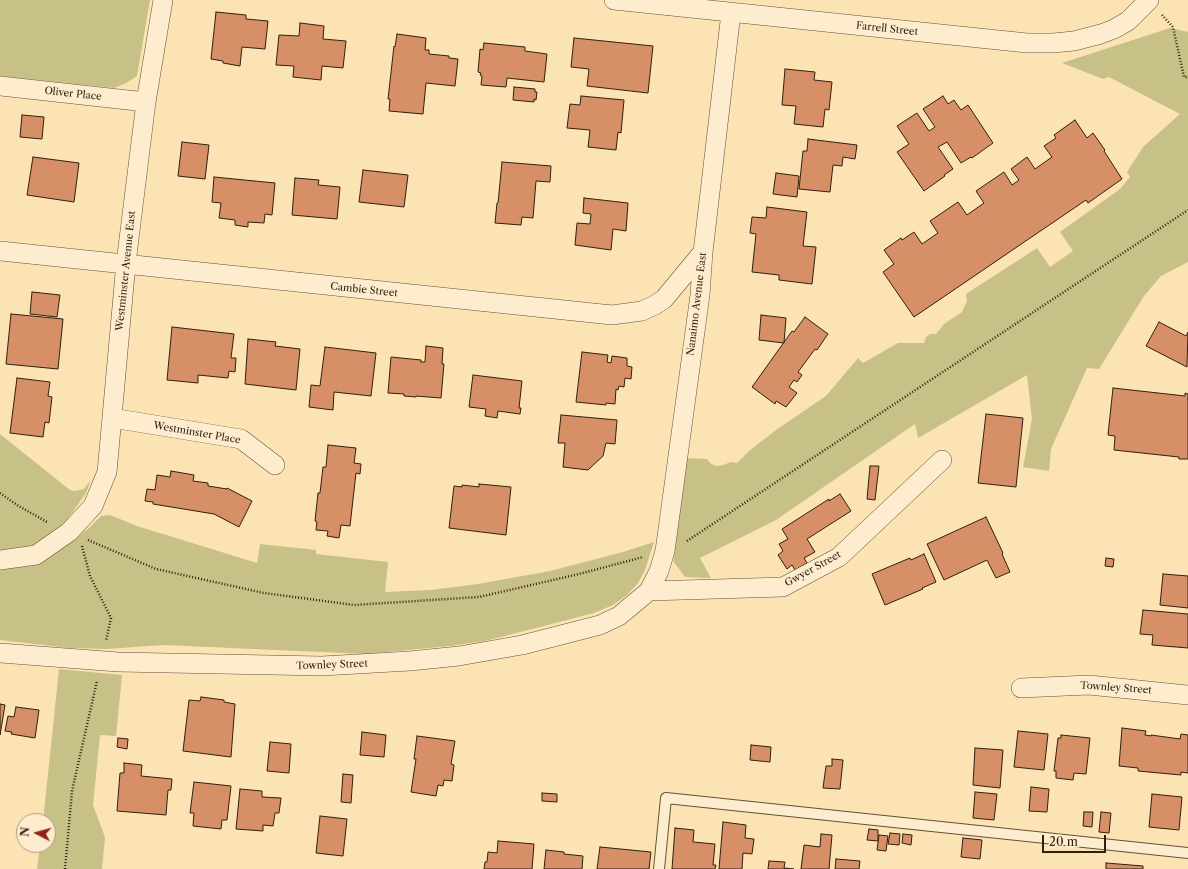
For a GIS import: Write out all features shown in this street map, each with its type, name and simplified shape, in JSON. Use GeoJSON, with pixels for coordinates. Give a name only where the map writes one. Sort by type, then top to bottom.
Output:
{"type":"FeatureCollection","features":[{"type":"Feature","properties":{"kind":"street","name":"Westminster Avenue East"},"geometry":{"type":"LineString","coordinates":[[0,560],[36,554],[79,538],[107,472],[126,263],[146,102],[164,0]]}},
{"type":"Feature","properties":{"kind":"street","name":"Farrell Street"},"geometry":{"type":"LineString","coordinates":[[614,0],[1027,43],[1074,41],[1101,34],[1128,21],[1149,0]]}},
{"type":"Feature","properties":{"kind":"street","name":"Nanaimo Avenue East"},"geometry":{"type":"LineString","coordinates":[[649,591],[665,551],[700,295],[732,13]]}},
{"type":"Feature","properties":{"kind":"street","name":"Oliver Place"},"geometry":{"type":"LineString","coordinates":[[0,86],[146,102]]}},
{"type":"Feature","properties":{"kind":"street","name":"Cambie Street"},"geometry":{"type":"LineString","coordinates":[[0,251],[612,315],[642,311],[664,299],[704,252]]}},
{"type":"Feature","properties":{"kind":"street","name":"Westminster Place"},"geometry":{"type":"LineString","coordinates":[[112,418],[241,439],[275,465]]}},
{"type":"Feature","properties":{"kind":"street","name":"Gwyer Street"},"geometry":{"type":"LineString","coordinates":[[649,591],[783,587],[839,557],[942,460]]}},
{"type":"Feature","properties":{"kind":"street","name":"Townley Street"},"geometry":{"type":"LineString","coordinates":[[0,653],[118,662],[322,666],[410,661],[459,656],[522,645],[600,625],[619,616],[649,591]]}},
{"type":"Feature","properties":{"kind":"street","name":"Townley Street"},"geometry":{"type":"LineString","coordinates":[[1021,688],[1089,685],[1188,695]]}},
{"type":"Feature","properties":{"kind":"lane"},"geometry":{"type":"LineString","coordinates":[[659,869],[666,798],[1188,853]]}},
{"type":"Feature","properties":{"kind":"path"},"geometry":{"type":"LineString","coordinates":[[1173,27],[1184,77],[1188,78]]}},
{"type":"Feature","properties":{"kind":"path"},"geometry":{"type":"LineString","coordinates":[[687,542],[1188,210]]}},
{"type":"Feature","properties":{"kind":"path"},"geometry":{"type":"LineString","coordinates":[[0,493],[17,505],[50,524]]}},
{"type":"Feature","properties":{"kind":"path"},"geometry":{"type":"LineString","coordinates":[[79,538],[156,568],[264,593],[354,605],[479,597],[579,574],[648,555]]}},
{"type":"Feature","properties":{"kind":"path"},"geometry":{"type":"LineString","coordinates":[[65,869],[72,791],[111,618],[90,576],[79,538]]}},
{"type":"Feature","properties":{"kind":"shaded area"},"geometry":{"type":"Polygon","coordinates":[[[0,0],[150,0],[137,76],[114,88],[0,76],[0,0]]]}},
{"type":"Feature","properties":{"kind":"shaded area"},"geometry":{"type":"Polygon","coordinates":[[[1170,28],[1188,32],[1188,262],[1161,276],[1144,296],[1099,369],[1087,368],[1051,449],[1049,471],[1023,467],[1032,419],[1027,375],[918,438],[915,424],[776,520],[700,558],[711,578],[685,577],[674,562],[673,554],[686,458],[707,459],[711,464],[717,466],[730,462],[737,463],[749,451],[776,430],[826,396],[858,358],[863,363],[898,343],[924,343],[926,337],[930,334],[936,334],[944,324],[962,312],[967,301],[966,294],[1037,248],[1050,267],[1073,251],[1060,232],[1120,189],[1130,177],[1127,172],[1143,147],[1180,114],[1109,77],[1103,79],[1062,63],[1170,28]]]}},
{"type":"Feature","properties":{"kind":"shaded area"},"geometry":{"type":"Polygon","coordinates":[[[0,434],[70,490],[75,491],[84,489],[91,480],[86,493],[67,520],[49,537],[34,545],[16,550],[0,552],[0,434]]]}},
{"type":"Feature","properties":{"kind":"shaded area"},"geometry":{"type":"Polygon","coordinates":[[[110,515],[137,526],[257,563],[260,544],[316,550],[316,554],[388,562],[385,592],[430,590],[478,584],[550,571],[623,552],[654,542],[645,570],[638,583],[627,595],[613,605],[594,613],[485,641],[366,654],[164,645],[106,649],[69,648],[0,640],[0,567],[61,547],[88,529],[101,516],[110,515]]]}},
{"type":"Feature","properties":{"kind":"shaded area"},"geometry":{"type":"Polygon","coordinates":[[[59,669],[122,675],[116,736],[100,735],[93,805],[105,837],[102,869],[37,869],[39,853],[56,853],[56,813],[44,813],[59,669]]]}},
{"type":"Feature","properties":{"kind":"building"},"geometry":{"type":"Polygon","coordinates":[[[216,12],[246,15],[246,19],[268,21],[265,49],[242,47],[240,66],[211,59],[216,12]]]}},
{"type":"Feature","properties":{"kind":"building"},"geometry":{"type":"Polygon","coordinates":[[[300,23],[324,26],[323,39],[346,41],[343,68],[322,66],[321,80],[293,77],[294,66],[276,65],[279,35],[299,36],[300,23]]]}},
{"type":"Feature","properties":{"kind":"building"},"geometry":{"type":"Polygon","coordinates":[[[397,34],[426,38],[425,50],[429,50],[429,54],[449,56],[449,58],[458,59],[455,86],[426,83],[423,114],[389,111],[390,99],[388,99],[394,46],[395,47],[397,34]]]}},
{"type":"Feature","properties":{"kind":"building"},"geometry":{"type":"Polygon","coordinates":[[[574,38],[653,46],[648,93],[587,86],[589,69],[571,67],[574,38]]]}},
{"type":"Feature","properties":{"kind":"building"},"geometry":{"type":"Polygon","coordinates":[[[484,43],[525,47],[525,51],[547,54],[544,82],[507,78],[506,87],[481,85],[482,76],[480,75],[481,73],[478,72],[480,49],[483,50],[484,43]]]}},
{"type":"Feature","properties":{"kind":"building"},"geometry":{"type":"Polygon","coordinates":[[[785,69],[815,72],[814,80],[832,82],[829,110],[825,109],[823,127],[794,124],[796,106],[782,105],[785,69]]]}},
{"type":"Feature","properties":{"kind":"building"},"geometry":{"type":"Polygon","coordinates":[[[514,87],[535,89],[535,92],[537,92],[536,100],[534,99],[534,102],[513,100],[514,87]]]}},
{"type":"Feature","properties":{"kind":"building"},"geometry":{"type":"Polygon","coordinates":[[[581,96],[624,100],[621,133],[618,132],[616,150],[588,147],[590,130],[567,128],[570,104],[580,105],[581,96]]]}},
{"type":"Feature","properties":{"kind":"building"},"geometry":{"type":"Polygon","coordinates":[[[943,96],[948,104],[954,100],[961,110],[968,105],[993,143],[972,158],[971,157],[961,163],[947,142],[938,147],[953,169],[924,191],[897,152],[909,144],[897,126],[917,113],[929,131],[935,127],[923,109],[943,96]]]}},
{"type":"Feature","properties":{"kind":"building"},"geometry":{"type":"Polygon","coordinates":[[[22,115],[44,117],[42,139],[20,137],[22,115]]]}},
{"type":"Feature","properties":{"kind":"building"},"geometry":{"type":"Polygon","coordinates":[[[1075,120],[1087,138],[1093,133],[1122,179],[1088,203],[1086,200],[914,317],[883,272],[894,264],[884,250],[901,238],[902,240],[914,232],[922,244],[938,233],[930,221],[958,202],[967,215],[984,203],[976,191],[1004,172],[1012,185],[1019,180],[1011,169],[1027,157],[1035,169],[1052,157],[1044,146],[1056,138],[1054,135],[1075,120]]]}},
{"type":"Feature","properties":{"kind":"building"},"geometry":{"type":"Polygon","coordinates":[[[808,139],[857,145],[855,159],[843,157],[842,166],[833,165],[830,192],[799,189],[803,151],[807,151],[808,139]]]}},
{"type":"Feature","properties":{"kind":"building"},"geometry":{"type":"Polygon","coordinates":[[[182,142],[209,145],[205,179],[178,176],[182,142]]]}},
{"type":"Feature","properties":{"kind":"building"},"geometry":{"type":"Polygon","coordinates":[[[33,157],[79,163],[74,202],[27,195],[33,157]]]}},
{"type":"Feature","properties":{"kind":"building"},"geometry":{"type":"Polygon","coordinates":[[[502,162],[551,166],[550,182],[536,181],[533,218],[522,217],[521,225],[495,223],[502,162]]]}},
{"type":"Feature","properties":{"kind":"building"},"geometry":{"type":"Polygon","coordinates":[[[363,170],[408,175],[404,207],[359,202],[363,170]]]}},
{"type":"Feature","properties":{"kind":"building"},"geometry":{"type":"Polygon","coordinates":[[[776,173],[799,176],[797,197],[773,194],[776,173]]]}},
{"type":"Feature","properties":{"kind":"building"},"geometry":{"type":"Polygon","coordinates":[[[214,177],[275,183],[272,215],[265,214],[264,223],[248,222],[248,227],[235,225],[235,220],[219,218],[221,203],[212,202],[214,177]]]}},
{"type":"Feature","properties":{"kind":"building"},"geometry":{"type":"Polygon","coordinates":[[[295,178],[319,180],[318,185],[340,187],[337,219],[292,215],[295,178]]]}},
{"type":"Feature","properties":{"kind":"building"},"geometry":{"type":"Polygon","coordinates":[[[584,198],[628,203],[626,231],[613,229],[611,250],[575,245],[577,223],[590,224],[591,214],[583,213],[584,198]]]}},
{"type":"Feature","properties":{"kind":"building"},"geometry":{"type":"Polygon","coordinates":[[[767,207],[807,212],[803,246],[816,247],[812,284],[779,280],[779,275],[752,272],[756,234],[750,233],[752,217],[766,218],[767,207]]]}},
{"type":"Feature","properties":{"kind":"building"},"geometry":{"type":"Polygon","coordinates":[[[32,292],[60,295],[57,317],[30,314],[32,292]]]}},
{"type":"Feature","properties":{"kind":"building"},"geometry":{"type":"Polygon","coordinates":[[[11,314],[63,319],[58,369],[6,364],[11,314]]]}},
{"type":"Feature","properties":{"kind":"building"},"geometry":{"type":"Polygon","coordinates":[[[761,315],[786,318],[784,343],[759,340],[761,315]]]}},
{"type":"Feature","properties":{"kind":"building"},"geometry":{"type":"Polygon","coordinates":[[[805,317],[828,334],[817,350],[815,349],[798,372],[802,375],[797,382],[794,380],[789,387],[797,393],[786,407],[776,401],[775,404],[752,387],[792,331],[794,332],[805,317]]]}},
{"type":"Feature","properties":{"kind":"building"},"geometry":{"type":"Polygon","coordinates":[[[1159,322],[1186,336],[1188,332],[1187,367],[1146,346],[1159,322]]]}},
{"type":"Feature","properties":{"kind":"building"},"geometry":{"type":"Polygon","coordinates":[[[172,327],[234,334],[231,358],[236,358],[235,372],[229,371],[228,378],[198,375],[198,383],[167,380],[172,327]]]}},
{"type":"Feature","properties":{"kind":"building"},"geometry":{"type":"Polygon","coordinates":[[[248,339],[276,342],[275,346],[300,349],[296,390],[245,384],[248,339]]]}},
{"type":"Feature","properties":{"kind":"building"},"geometry":{"type":"Polygon","coordinates":[[[426,346],[443,348],[442,364],[444,364],[441,398],[404,396],[404,394],[388,393],[391,357],[421,360],[421,362],[425,362],[426,346]]]}},
{"type":"Feature","properties":{"kind":"building"},"geometry":{"type":"Polygon","coordinates":[[[325,347],[376,353],[371,396],[334,392],[333,410],[309,407],[311,385],[320,386],[325,347]]]}},
{"type":"Feature","properties":{"kind":"building"},"geometry":{"type":"Polygon","coordinates":[[[582,352],[608,355],[607,362],[611,363],[612,356],[627,358],[627,366],[632,367],[631,379],[625,378],[624,387],[619,386],[618,390],[616,389],[615,404],[606,403],[606,405],[576,402],[582,352]]]}},
{"type":"Feature","properties":{"kind":"building"},"geometry":{"type":"Polygon","coordinates":[[[473,375],[522,381],[519,408],[521,408],[520,414],[498,411],[497,418],[485,416],[486,409],[469,407],[473,375]]]}},
{"type":"Feature","properties":{"kind":"building"},"geometry":{"type":"Polygon","coordinates":[[[17,378],[50,382],[48,396],[52,397],[49,423],[45,422],[43,437],[10,433],[17,378]]]}},
{"type":"Feature","properties":{"kind":"building"},"geometry":{"type":"Polygon","coordinates":[[[1113,388],[1185,396],[1185,393],[1188,394],[1188,459],[1114,450],[1115,436],[1108,435],[1113,388]]]}},
{"type":"Feature","properties":{"kind":"building"},"geometry":{"type":"Polygon","coordinates":[[[986,414],[1023,418],[1016,487],[978,483],[986,414]]]}},
{"type":"Feature","properties":{"kind":"building"},"geometry":{"type":"Polygon","coordinates":[[[561,415],[617,420],[615,444],[606,443],[603,456],[588,470],[563,467],[565,443],[558,443],[561,415]]]}},
{"type":"Feature","properties":{"kind":"building"},"geometry":{"type":"Polygon","coordinates":[[[328,445],[356,448],[354,463],[361,464],[360,474],[356,473],[350,526],[341,525],[339,538],[327,536],[328,531],[316,530],[317,522],[315,521],[318,493],[320,493],[323,467],[326,467],[328,445]]]}},
{"type":"Feature","properties":{"kind":"building"},"geometry":{"type":"Polygon","coordinates":[[[870,466],[879,466],[875,500],[867,499],[870,466]]]}},
{"type":"Feature","properties":{"kind":"building"},"geometry":{"type":"Polygon","coordinates":[[[171,471],[194,475],[193,481],[208,483],[208,486],[227,488],[252,501],[239,527],[214,514],[153,504],[153,502],[145,501],[147,489],[155,490],[157,475],[170,477],[171,471]]]}},
{"type":"Feature","properties":{"kind":"building"},"geometry":{"type":"Polygon","coordinates":[[[479,484],[511,487],[506,535],[449,528],[454,486],[462,487],[462,485],[479,487],[479,484]]]}},
{"type":"Feature","properties":{"kind":"building"},"geometry":{"type":"Polygon","coordinates":[[[840,494],[851,511],[807,539],[815,552],[804,558],[807,563],[795,570],[792,565],[787,569],[778,555],[783,551],[779,544],[788,539],[782,529],[829,499],[829,501],[840,494]]]}},
{"type":"Feature","properties":{"kind":"building"},"geometry":{"type":"Polygon","coordinates":[[[986,517],[1010,572],[996,578],[987,560],[944,580],[927,544],[986,517]]]}},
{"type":"Feature","properties":{"kind":"building"},"geometry":{"type":"Polygon","coordinates":[[[924,554],[936,582],[885,605],[872,574],[910,558],[911,560],[924,554]]]}},
{"type":"Feature","properties":{"kind":"building"},"geometry":{"type":"Polygon","coordinates":[[[1106,558],[1114,559],[1113,567],[1105,566],[1106,558]]]}},
{"type":"Feature","properties":{"kind":"building"},"geometry":{"type":"Polygon","coordinates":[[[1163,574],[1188,576],[1188,608],[1160,605],[1163,574]]]}},
{"type":"Feature","properties":{"kind":"building"},"geometry":{"type":"Polygon","coordinates":[[[1143,610],[1188,614],[1188,648],[1152,645],[1153,635],[1140,634],[1143,610]]]}},
{"type":"Feature","properties":{"kind":"building"},"geometry":{"type":"Polygon","coordinates":[[[201,697],[224,700],[224,702],[235,704],[231,757],[183,751],[189,700],[200,701],[201,697]]]}},
{"type":"Feature","properties":{"kind":"building"},"geometry":{"type":"Polygon","coordinates":[[[0,704],[5,705],[0,735],[0,704]]]}},
{"type":"Feature","properties":{"kind":"building"},"geometry":{"type":"Polygon","coordinates":[[[16,707],[39,710],[35,738],[11,734],[12,732],[5,731],[8,716],[14,717],[16,707]]]}},
{"type":"Feature","properties":{"kind":"building"},"geometry":{"type":"Polygon","coordinates":[[[1122,728],[1146,731],[1145,735],[1151,736],[1180,739],[1181,734],[1188,735],[1188,773],[1181,772],[1181,775],[1138,771],[1138,768],[1119,766],[1122,728]]]}},
{"type":"Feature","properties":{"kind":"building"},"geometry":{"type":"Polygon","coordinates":[[[1018,731],[1048,734],[1044,770],[1014,767],[1018,731]]]}},
{"type":"Feature","properties":{"kind":"building"},"geometry":{"type":"Polygon","coordinates":[[[362,732],[386,735],[384,757],[360,755],[362,732]]]}},
{"type":"Feature","properties":{"kind":"building"},"geometry":{"type":"Polygon","coordinates":[[[1061,735],[1090,738],[1086,774],[1074,773],[1073,780],[1056,778],[1056,771],[1054,771],[1058,738],[1061,738],[1061,735]]]}},
{"type":"Feature","properties":{"kind":"building"},"geometry":{"type":"Polygon","coordinates":[[[417,736],[455,741],[451,764],[454,765],[452,781],[444,780],[443,786],[438,785],[436,796],[411,792],[416,759],[414,759],[417,736]]]}},
{"type":"Feature","properties":{"kind":"building"},"geometry":{"type":"Polygon","coordinates":[[[118,738],[128,739],[127,749],[117,747],[118,738]]]}},
{"type":"Feature","properties":{"kind":"building"},"geometry":{"type":"Polygon","coordinates":[[[270,742],[291,744],[289,773],[267,771],[270,742]]]}},
{"type":"Feature","properties":{"kind":"building"},"geometry":{"type":"Polygon","coordinates":[[[751,745],[771,747],[770,762],[750,760],[751,745]]]}},
{"type":"Feature","properties":{"kind":"building"},"geometry":{"type":"Polygon","coordinates":[[[975,748],[1003,750],[1000,788],[973,785],[975,748]]]}},
{"type":"Feature","properties":{"kind":"building"},"geometry":{"type":"Polygon","coordinates":[[[832,759],[843,760],[840,789],[823,788],[826,766],[832,766],[832,759]]]}},
{"type":"Feature","properties":{"kind":"building"},"geometry":{"type":"Polygon","coordinates":[[[124,763],[142,765],[141,776],[172,779],[171,790],[168,790],[166,815],[117,811],[120,773],[124,773],[124,763]]]}},
{"type":"Feature","properties":{"kind":"building"},"geometry":{"type":"Polygon","coordinates":[[[343,774],[353,775],[351,803],[341,802],[343,774]]]}},
{"type":"Feature","properties":{"kind":"building"},"geometry":{"type":"Polygon","coordinates":[[[194,782],[231,786],[227,820],[222,820],[221,829],[193,826],[194,813],[190,813],[194,782]]]}},
{"type":"Feature","properties":{"kind":"building"},"geometry":{"type":"Polygon","coordinates":[[[1031,787],[1049,789],[1047,812],[1029,811],[1031,787]]]}},
{"type":"Feature","properties":{"kind":"building"},"geometry":{"type":"Polygon","coordinates":[[[240,789],[262,791],[262,797],[281,798],[279,813],[275,813],[273,826],[263,825],[263,831],[236,829],[240,789]]]}},
{"type":"Feature","properties":{"kind":"building"},"geometry":{"type":"Polygon","coordinates":[[[975,792],[997,794],[994,820],[973,818],[975,792]]]}},
{"type":"Feature","properties":{"kind":"building"},"geometry":{"type":"Polygon","coordinates":[[[542,793],[557,794],[557,802],[542,801],[542,793]]]}},
{"type":"Feature","properties":{"kind":"building"},"geometry":{"type":"Polygon","coordinates":[[[1152,794],[1182,797],[1179,830],[1149,827],[1152,794]]]}},
{"type":"Feature","properties":{"kind":"building"},"geometry":{"type":"Polygon","coordinates":[[[1084,812],[1093,812],[1092,827],[1083,826],[1084,812]]]}},
{"type":"Feature","properties":{"kind":"building"},"geometry":{"type":"Polygon","coordinates":[[[1101,812],[1111,813],[1109,833],[1099,832],[1101,812]]]}},
{"type":"Feature","properties":{"kind":"building"},"geometry":{"type":"Polygon","coordinates":[[[320,816],[347,819],[343,856],[316,853],[320,816]]]}},
{"type":"Feature","properties":{"kind":"building"},"geometry":{"type":"Polygon","coordinates":[[[723,822],[746,825],[745,838],[754,839],[752,854],[743,853],[742,869],[719,869],[723,822]]]}},
{"type":"Feature","properties":{"kind":"building"},"geometry":{"type":"Polygon","coordinates":[[[675,828],[694,830],[693,842],[715,844],[713,865],[716,865],[715,869],[672,869],[675,828]]]}},
{"type":"Feature","properties":{"kind":"building"},"geometry":{"type":"Polygon","coordinates":[[[869,829],[878,830],[878,841],[867,840],[869,829]]]}},
{"type":"Feature","properties":{"kind":"building"},"geometry":{"type":"Polygon","coordinates":[[[890,833],[900,834],[899,845],[888,844],[890,833]]]}},
{"type":"Feature","properties":{"kind":"building"},"geometry":{"type":"Polygon","coordinates":[[[821,834],[832,835],[829,869],[801,869],[804,845],[820,847],[821,834]]]}},
{"type":"Feature","properties":{"kind":"building"},"geometry":{"type":"Polygon","coordinates":[[[903,834],[912,835],[911,845],[902,843],[903,834]]]}},
{"type":"Feature","properties":{"kind":"building"},"geometry":{"type":"Polygon","coordinates":[[[879,835],[888,836],[886,851],[877,850],[879,835]]]}},
{"type":"Feature","properties":{"kind":"building"},"geometry":{"type":"Polygon","coordinates":[[[963,838],[982,840],[980,859],[961,857],[963,838]]]}},
{"type":"Feature","properties":{"kind":"building"},"geometry":{"type":"Polygon","coordinates":[[[498,841],[534,844],[532,869],[484,869],[485,862],[487,862],[488,852],[497,853],[498,841]]]}},
{"type":"Feature","properties":{"kind":"building"},"geometry":{"type":"Polygon","coordinates":[[[600,847],[651,852],[649,869],[597,869],[600,847]]]}},
{"type":"Feature","properties":{"kind":"building"},"geometry":{"type":"Polygon","coordinates":[[[546,850],[583,856],[582,869],[544,869],[546,850]]]}},
{"type":"Feature","properties":{"kind":"building"},"geometry":{"type":"Polygon","coordinates":[[[836,859],[860,861],[859,869],[835,869],[836,859]]]}},
{"type":"Feature","properties":{"kind":"building"},"geometry":{"type":"Polygon","coordinates":[[[769,861],[785,862],[784,868],[794,869],[768,869],[769,861]]]}},
{"type":"Feature","properties":{"kind":"building"},"geometry":{"type":"Polygon","coordinates":[[[1106,863],[1143,866],[1143,869],[1106,869],[1106,863]]]}}]}
